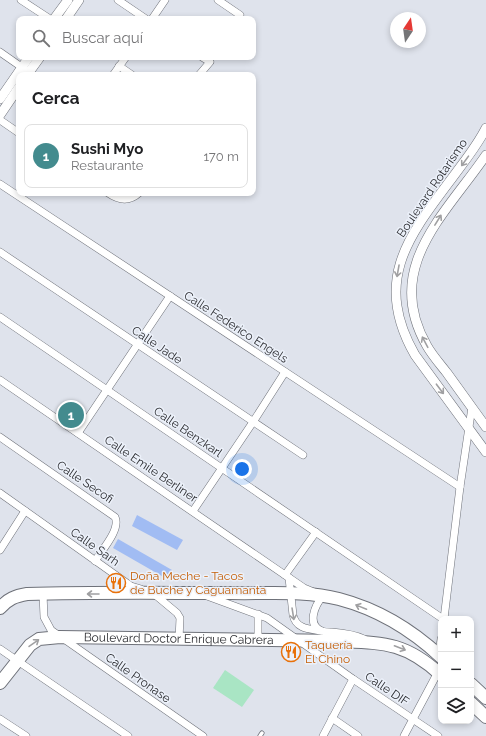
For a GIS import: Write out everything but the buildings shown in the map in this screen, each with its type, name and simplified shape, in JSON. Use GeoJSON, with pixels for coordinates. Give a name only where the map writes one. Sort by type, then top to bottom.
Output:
{"type":"FeatureCollection","features":[{"type":"Feature","properties":{"kind":"main road"},"geometry":{"type":"LineString","coordinates":[[0,608],[8,599],[17,596],[42,594],[198,593],[291,594],[323,596],[353,603],[387,618],[415,635],[438,654]]}},
{"type":"Feature","properties":{"kind":"main road","name":"Boulevard Doctor Enrique Cabrera"},"geometry":{"type":"LineString","coordinates":[[0,683],[30,645],[39,639],[60,637],[372,642],[392,645],[403,649],[422,659],[438,673]]}},
{"type":"Feature","properties":{"kind":"main road"},"geometry":{"type":"LineString","coordinates":[[474,687],[486,698]]}},
{"type":"Feature","properties":{"kind":"main road"},"geometry":{"type":"LineString","coordinates":[[474,706],[486,716]]}},
{"type":"Feature","properties":{"kind":"street"},"geometry":{"type":"LineString","coordinates":[[21,0],[45,16]]}},
{"type":"Feature","properties":{"kind":"street"},"geometry":{"type":"LineString","coordinates":[[56,16],[68,0]]}},
{"type":"Feature","properties":{"kind":"street"},"geometry":{"type":"LineString","coordinates":[[68,16],[79,0]]}},
{"type":"Feature","properties":{"kind":"street"},"geometry":{"type":"LineString","coordinates":[[118,0],[142,16]]}},
{"type":"Feature","properties":{"kind":"street"},"geometry":{"type":"LineString","coordinates":[[154,16],[165,0]]}},
{"type":"Feature","properties":{"kind":"street"},"geometry":{"type":"LineString","coordinates":[[218,0],[240,15]]}},
{"type":"Feature","properties":{"kind":"street"},"geometry":{"type":"LineString","coordinates":[[0,52],[28,72]]}},
{"type":"Feature","properties":{"kind":"street"},"geometry":{"type":"LineString","coordinates":[[28,72],[29,60]]}},
{"type":"Feature","properties":{"kind":"street"},"geometry":{"type":"LineString","coordinates":[[28,72],[38,60]]}},
{"type":"Feature","properties":{"kind":"street"},"geometry":{"type":"LineString","coordinates":[[115,72],[124,60]]}},
{"type":"Feature","properties":{"kind":"street"},"geometry":{"type":"LineString","coordinates":[[202,72],[210,62],[207,60]]}},
{"type":"Feature","properties":{"kind":"street"},"geometry":{"type":"LineString","coordinates":[[119,66],[128,72]]}},
{"type":"Feature","properties":{"kind":"street"},"geometry":{"type":"LineString","coordinates":[[0,99],[16,84]]}},
{"type":"Feature","properties":{"kind":"street"},"geometry":{"type":"LineString","coordinates":[[0,115],[16,91]]}},
{"type":"Feature","properties":{"kind":"street"},"geometry":{"type":"LineString","coordinates":[[0,120],[16,131]]}},
{"type":"Feature","properties":{"kind":"street","name":"Boulevard Rotarismo"},"geometry":{"type":"LineString","coordinates":[[486,128],[472,151],[414,231],[400,260],[396,286],[398,314],[406,340],[415,355],[486,452]]}},
{"type":"Feature","properties":{"kind":"street"},"geometry":{"type":"LineString","coordinates":[[486,155],[441,215],[428,235],[414,268],[410,293],[415,320],[427,347],[486,427]]}},
{"type":"Feature","properties":{"kind":"street","name":"Calle Federico Engels"},"geometry":{"type":"LineString","coordinates":[[0,184],[16,195]]}},
{"type":"Feature","properties":{"kind":"street","name":"Calle Federico Engels"},"geometry":{"type":"LineString","coordinates":[[18,196],[460,487]]}},
{"type":"Feature","properties":{"kind":"street"},"geometry":{"type":"LineString","coordinates":[[112,196],[116,199],[128,200],[134,196]]}},
{"type":"Feature","properties":{"kind":"street","name":"Calle Jade"},"geometry":{"type":"LineString","coordinates":[[0,252],[303,456]]}},
{"type":"Feature","properties":{"kind":"street"},"geometry":{"type":"LineString","coordinates":[[78,433],[170,296]]}},
{"type":"Feature","properties":{"kind":"street","name":"Calle Benzkarl"},"geometry":{"type":"LineString","coordinates":[[0,317],[440,616]]}},
{"type":"Feature","properties":{"kind":"street"},"geometry":{"type":"LineString","coordinates":[[193,511],[285,372]]}},
{"type":"Feature","properties":{"kind":"street","name":"Calle Emile Berliner"},"geometry":{"type":"LineString","coordinates":[[0,380],[304,588],[323,596]]}},
{"type":"Feature","properties":{"kind":"street"},"geometry":{"type":"LineString","coordinates":[[444,616],[460,487],[472,407]]}},
{"type":"Feature","properties":{"kind":"street","name":"Calle Secofi"},"geometry":{"type":"LineString","coordinates":[[0,437],[115,517],[117,523],[115,530],[95,561]]}},
{"type":"Feature","properties":{"kind":"street","name":"Calle Sarh"},"geometry":{"type":"LineString","coordinates":[[0,493],[131,586],[153,593],[177,613],[180,618],[180,639]]}},
{"type":"Feature","properties":{"kind":"street"},"geometry":{"type":"LineString","coordinates":[[0,550],[25,511]]}},
{"type":"Feature","properties":{"kind":"street"},"geometry":{"type":"LineString","coordinates":[[316,532],[287,576],[295,621],[300,626],[321,631],[353,635],[372,642]]}},
{"type":"Feature","properties":{"kind":"street","name":"Calle DIF"},"geometry":{"type":"LineString","coordinates":[[198,593],[266,618],[353,680],[438,736]]}},
{"type":"Feature","properties":{"kind":"street","name":"Calle Pronase"},"geometry":{"type":"LineString","coordinates":[[42,594],[44,617],[51,630],[203,736]]}},
{"type":"Feature","properties":{"kind":"street"},"geometry":{"type":"LineString","coordinates":[[321,631],[314,624],[313,617],[316,605],[323,596]]}},
{"type":"Feature","properties":{"kind":"street"},"geometry":{"type":"LineString","coordinates":[[258,614],[258,640]]}},
{"type":"Feature","properties":{"kind":"street"},"geometry":{"type":"LineString","coordinates":[[0,649],[128,736]]}},
{"type":"Feature","properties":{"kind":"street"},"geometry":{"type":"LineString","coordinates":[[404,736],[438,676]]}},
{"type":"Feature","properties":{"kind":"street"},"geometry":{"type":"LineString","coordinates":[[323,736],[353,680]]}},
{"type":"Feature","properties":{"kind":"street"},"geometry":{"type":"LineString","coordinates":[[332,718],[358,736]]}},
{"type":"Feature","properties":{"kind":"street"},"geometry":{"type":"LineString","coordinates":[[0,719],[26,736]]}},
{"type":"Feature","properties":{"kind":"green space"},"geometry":{"type":"Polygon","coordinates":[[[225,670],[254,690],[242,707],[213,688],[225,670]]]}},
{"type":"Feature","properties":{"kind":"place","name":"Sushi Myo"},"geometry":{"type":"Point","coordinates":[71,415]}},
{"type":"Feature","properties":{"kind":"place","name":"Doña Meche - Tacos de Buche y Caguamanta"},"geometry":{"type":"Point","coordinates":[116,583]}},
{"type":"Feature","properties":{"kind":"place","name":"Taquería El Chino"},"geometry":{"type":"Point","coordinates":[291,652]}}]}
